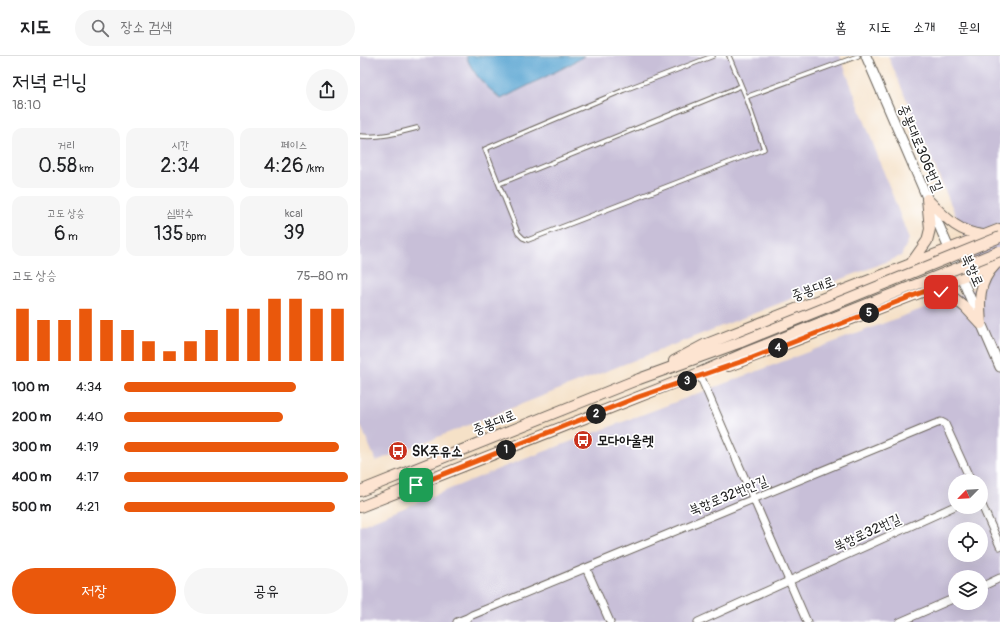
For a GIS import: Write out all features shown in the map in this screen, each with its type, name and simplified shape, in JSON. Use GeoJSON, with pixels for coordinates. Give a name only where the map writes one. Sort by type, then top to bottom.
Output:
{"type":"FeatureCollection","features":[{"type":"Feature","properties":{"kind":"main road"},"geometry":{"type":"LineString","coordinates":[[927,199],[956,227],[972,234],[985,235]]}},
{"type":"Feature","properties":{"kind":"main road"},"geometry":{"type":"LineString","coordinates":[[910,265],[927,241],[930,229],[927,199]]}},
{"type":"Feature","properties":{"kind":"main road","name":"중봉대로"},"geometry":{"type":"LineString","coordinates":[[639,379],[704,346],[1000,229]]}},
{"type":"Feature","properties":{"kind":"main road","name":"중봉대로"},"geometry":{"type":"LineString","coordinates":[[360,491],[639,379],[741,342],[1000,237]]}},
{"type":"Feature","properties":{"kind":"main road"},"geometry":{"type":"LineString","coordinates":[[699,375],[745,353],[1000,251]]}},
{"type":"Feature","properties":{"kind":"main road"},"geometry":{"type":"LineString","coordinates":[[360,507],[638,397],[752,358],[998,262]]}},
{"type":"Feature","properties":{"kind":"main road"},"geometry":{"type":"LineString","coordinates":[[981,324],[979,299],[988,272],[998,262]]}},
{"type":"Feature","properties":{"kind":"main road"},"geometry":{"type":"LineString","coordinates":[[928,290],[949,294],[965,307],[981,324]]}},
{"type":"Feature","properties":{"kind":"street","name":"중봉대로306번길"},"geometry":{"type":"LineString","coordinates":[[866,56],[949,250]]}},
{"type":"Feature","properties":{"kind":"street","name":"북항로"},"geometry":{"type":"LineString","coordinates":[[949,250],[1000,367]]}},
{"type":"Feature","properties":{"kind":"street"},"geometry":{"type":"LineString","coordinates":[[699,375],[807,622]]}},
{"type":"Feature","properties":{"kind":"street","name":"북항로32번안길"},"geometry":{"type":"LineString","coordinates":[[457,622],[466,620],[586,568],[940,422],[945,424],[968,474]]}},
{"type":"Feature","properties":{"kind":"street","name":"북항로32번길"},"geometry":{"type":"LineString","coordinates":[[698,622],[948,509]]}},
{"type":"Feature","properties":{"kind":"street"},"geometry":{"type":"LineString","coordinates":[[986,514],[1000,546]]}},
{"type":"Feature","properties":{"kind":"street"},"geometry":{"type":"LineString","coordinates":[[586,568],[610,622]]}},
{"type":"Feature","properties":{"kind":"street"},"geometry":{"type":"LineString","coordinates":[[988,583],[1000,578]]}},
{"type":"Feature","properties":{"kind":"street"},"geometry":{"type":"LineString","coordinates":[[900,622],[948,601]]}},
{"type":"Feature","properties":{"kind":"lane"},"geometry":{"type":"LineString","coordinates":[[713,56],[624,90],[485,149],[518,233],[522,238],[528,240],[764,150],[746,97],[729,56]]}},
{"type":"Feature","properties":{"kind":"lane"},"geometry":{"type":"LineString","coordinates":[[746,97],[858,56]]}},
{"type":"Feature","properties":{"kind":"lane"},"geometry":{"type":"LineString","coordinates":[[499,184],[741,86]]}},
{"type":"Feature","properties":{"kind":"lane"},"geometry":{"type":"LineString","coordinates":[[360,136],[371,137],[394,134],[417,128]]}},
{"type":"Feature","properties":{"kind":"shaded area"},"geometry":{"type":"Polygon","coordinates":[[[360,56],[840,56],[909,239],[901,256],[376,461],[360,424],[360,56]]]}},
{"type":"Feature","properties":{"kind":"shaded area"},"geometry":{"type":"Polygon","coordinates":[[[888,56],[1000,56],[1000,622],[360,622],[360,526],[501,468],[985,285],[888,56]]]}},
{"type":"Feature","properties":{"kind":"water"},"geometry":{"type":"Polygon","coordinates":[[[466,56],[585,56],[501,99],[476,75],[466,56]]]}},
{"type":"Feature","properties":{"kind":"place","name":"모다아울렛"},"geometry":{"type":"Point","coordinates":[583,440]}},
{"type":"Feature","properties":{"kind":"place","name":"SK주유소"},"geometry":{"type":"Point","coordinates":[398,451]}},
{"type":"Feature","properties":{"kind":"route"},"geometry":{"type":"LineString","coordinates":[[416,485],[638,397],[752,358],[928,290],[941,292]]}}]}
